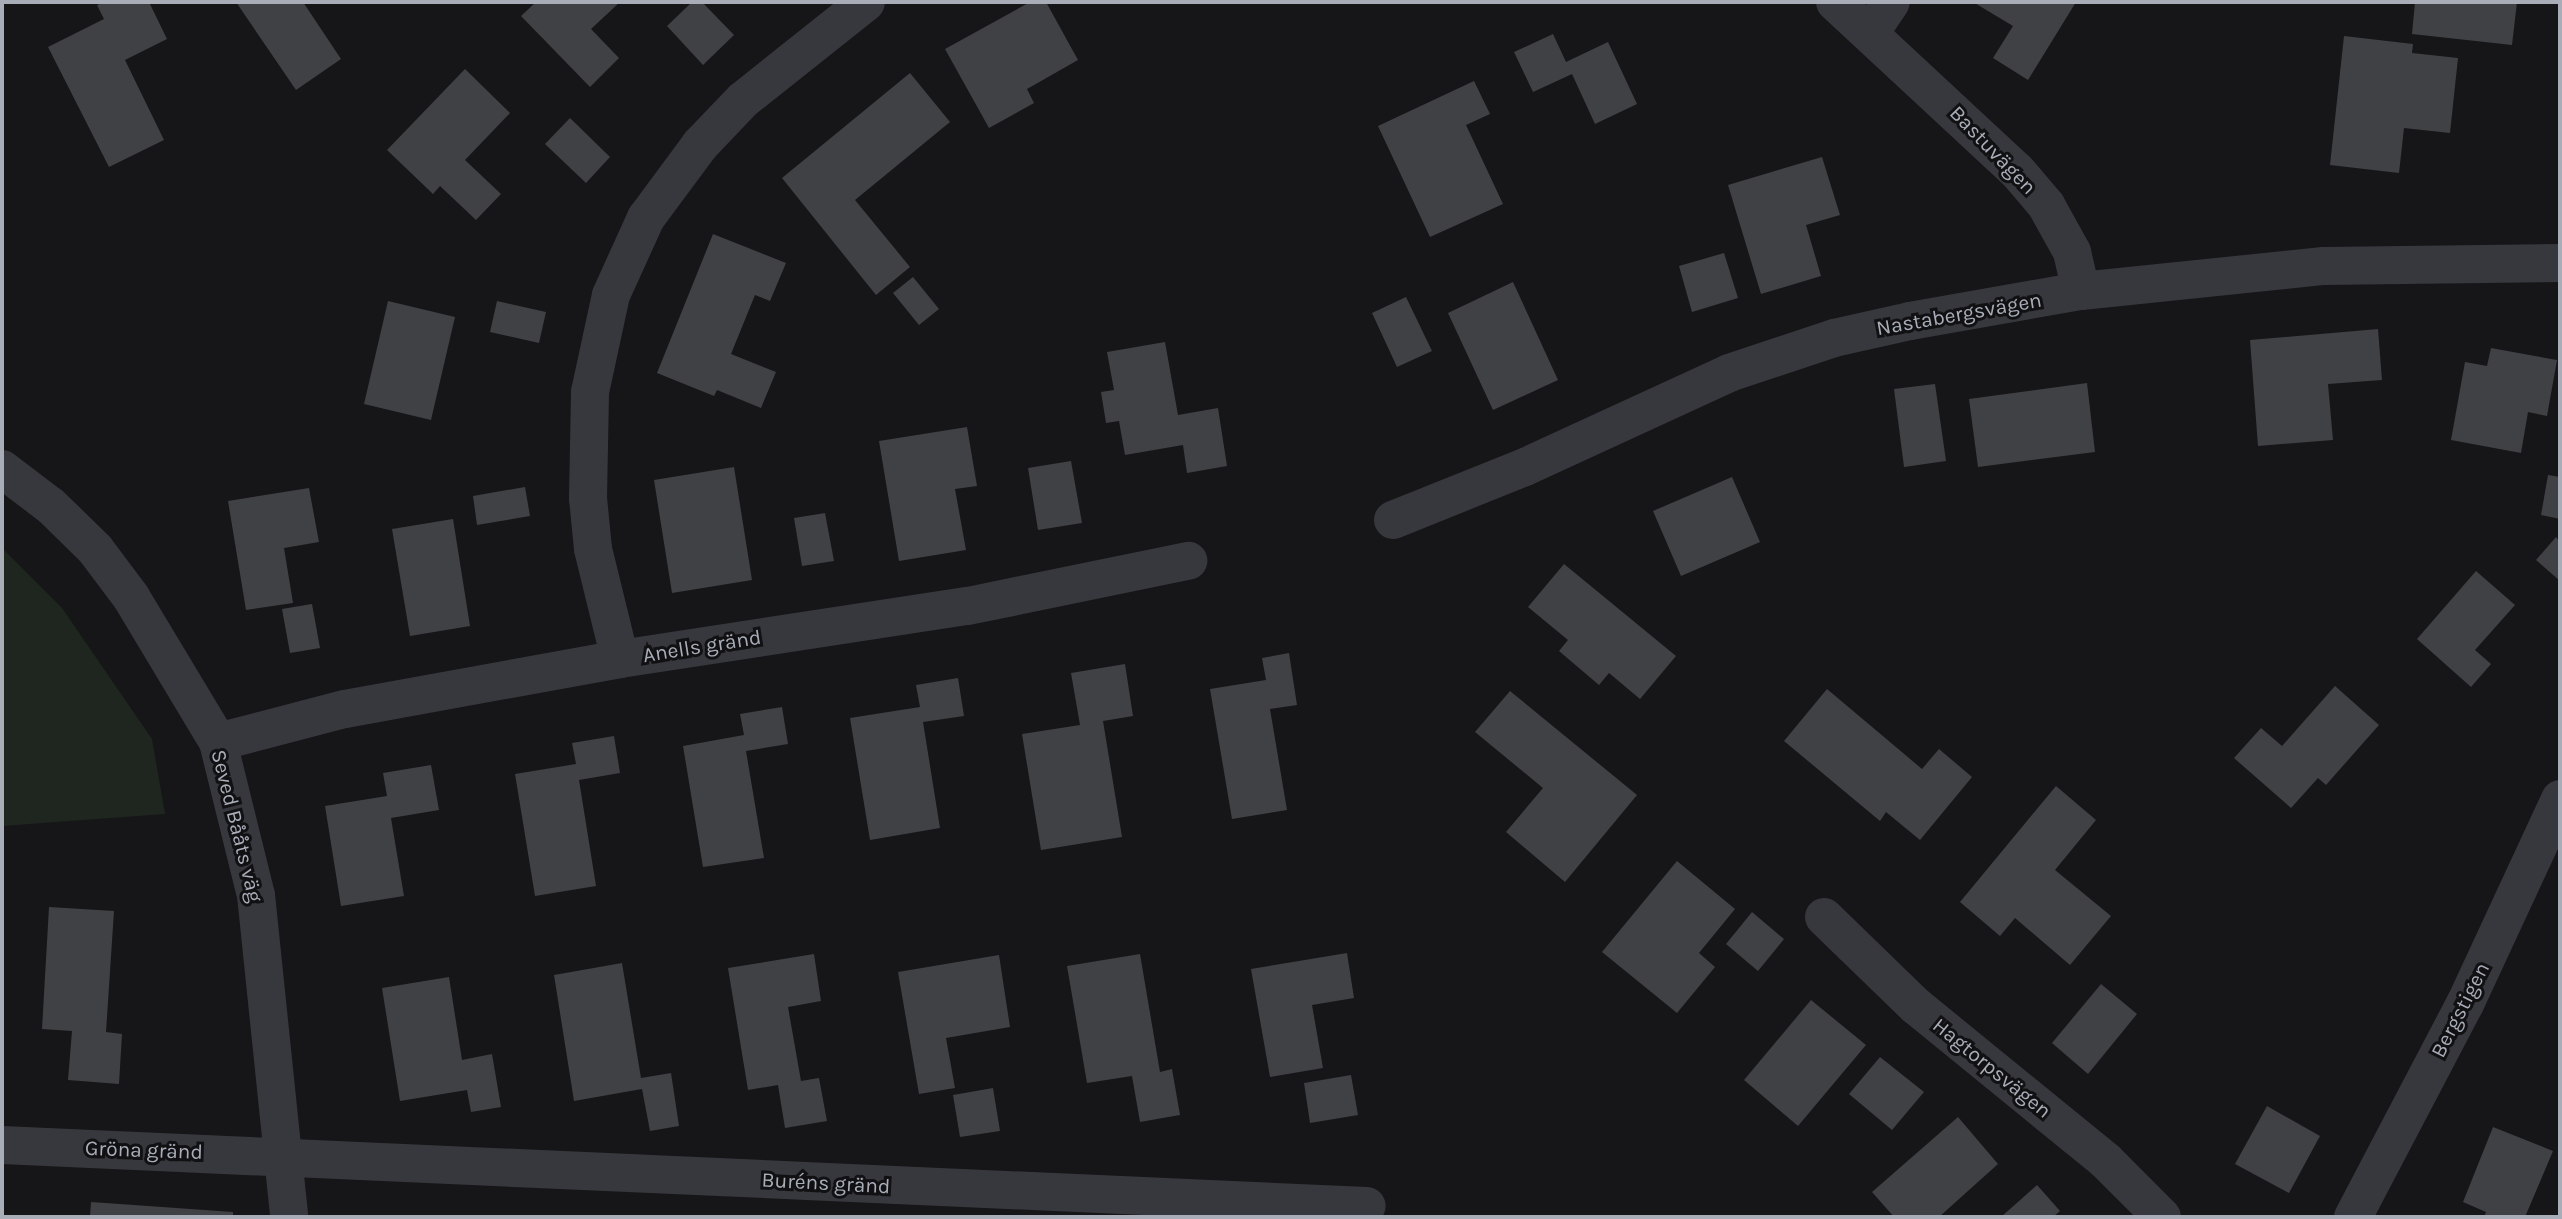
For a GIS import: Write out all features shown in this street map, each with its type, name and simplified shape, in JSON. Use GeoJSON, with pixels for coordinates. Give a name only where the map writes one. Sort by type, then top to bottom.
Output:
{"type":"FeatureCollection","features":[{"type":"Feature","properties":{"kind":"street"},"geometry":{"type":"LineString","coordinates":[[620,659],[593,549],[587,458],[590,392],[611,295],[646,218],[700,145],[743,100],[866,2]]}},
{"type":"Feature","properties":{"kind":"street","name":"Bastuvägen"},"geometry":{"type":"LineString","coordinates":[[1835,2],[2008,162],[2046,205],[2072,252],[2081,291]]}},
{"type":"Feature","properties":{"kind":"street"},"geometry":{"type":"LineString","coordinates":[[1870,33],[1891,2]]}},
{"type":"Feature","properties":{"kind":"street","name":"Nastabergsvägen"},"geometry":{"type":"LineString","coordinates":[[1393,520],[1525,467],[1742,368],[1847,335],[2081,291],[2324,266],[2560,263]]}},
{"type":"Feature","properties":{"kind":"street","name":"Seved Bååts väg"},"geometry":{"type":"LineString","coordinates":[[2,469],[51,506],[95,549],[131,597],[218,742],[256,895],[289,1217]]}},
{"type":"Feature","properties":{"kind":"street","name":"Anells gränd"},"geometry":{"type":"LineString","coordinates":[[218,742],[321,713],[620,659],[968,606],[1188,561]]}},
{"type":"Feature","properties":{"kind":"street","name":"Bergstigen"},"geometry":{"type":"LineString","coordinates":[[2353,1217],[2465,1004],[2560,799]]}},
{"type":"Feature","properties":{"kind":"street","name":"Hagtorpsvägen"},"geometry":{"type":"LineString","coordinates":[[1824,917],[1916,1006],[2106,1160],[2162,1217]]}},
{"type":"Feature","properties":{"kind":"street","name":"Gröna gränd"},"geometry":{"type":"LineString","coordinates":[[2,1145],[285,1158]]}},
{"type":"Feature","properties":{"kind":"street","name":"Buréns gränd"},"geometry":{"type":"LineString","coordinates":[[285,1158],[1367,1206]]}},
{"type":"Feature","properties":{"kind":"shaded area"},"geometry":{"type":"Polygon","coordinates":[[[2,548],[62,608],[152,739],[165,814],[2,826],[2,548]]]}},
{"type":"Feature","properties":{"kind":"building"},"geometry":{"type":"Polygon","coordinates":[[[104,2],[149,2],[167,39],[125,60],[164,140],[109,167],[48,47],[104,19],[97,5],[104,2]]]}},
{"type":"Feature","properties":{"kind":"building"},"geometry":{"type":"Polygon","coordinates":[[[236,2],[303,2],[341,59],[296,90],[236,2]]]}},
{"type":"Feature","properties":{"kind":"building"},"geometry":{"type":"Polygon","coordinates":[[[536,2],[620,2],[591,29],[619,58],[590,87],[521,16],[536,2]]]}},
{"type":"Feature","properties":{"kind":"building"},"geometry":{"type":"Polygon","coordinates":[[[692,2],[702,2],[734,35],[703,65],[667,26],[692,2]]]}},
{"type":"Feature","properties":{"kind":"building"},"geometry":{"type":"Polygon","coordinates":[[[1030,2],[1046,2],[1078,60],[1027,89],[1034,103],[989,128],[945,49],[1030,2]]]}},
{"type":"Feature","properties":{"kind":"building"},"geometry":{"type":"Polygon","coordinates":[[[1973,2],[2076,2],[2028,80],[1993,58],[2013,26],[1973,2]]]}},
{"type":"Feature","properties":{"kind":"building"},"geometry":{"type":"Polygon","coordinates":[[[2415,2],[2517,2],[2512,45],[2412,34],[2415,2]]]}},
{"type":"Feature","properties":{"kind":"building"},"geometry":{"type":"Polygon","coordinates":[[[1553,34],[1566,62],[1608,42],[1637,104],[1595,124],[1572,74],[1533,92],[1514,52],[1553,34]]]}},
{"type":"Feature","properties":{"kind":"building"},"geometry":{"type":"Polygon","coordinates":[[[2344,36],[2413,44],[2412,53],[2458,58],[2450,133],[2404,128],[2399,173],[2330,165],[2344,36]]]}},
{"type":"Feature","properties":{"kind":"building"},"geometry":{"type":"Polygon","coordinates":[[[465,69],[510,113],[465,160],[501,194],[476,220],[440,186],[433,194],[387,150],[465,69]]]}},
{"type":"Feature","properties":{"kind":"building"},"geometry":{"type":"Polygon","coordinates":[[[910,73],[950,122],[855,200],[910,267],[876,295],[782,178],[910,73]]]}},
{"type":"Feature","properties":{"kind":"building"},"geometry":{"type":"Polygon","coordinates":[[[1474,81],[1490,114],[1466,125],[1503,204],[1430,237],[1378,126],[1474,81]]]}},
{"type":"Feature","properties":{"kind":"building"},"geometry":{"type":"Polygon","coordinates":[[[570,118],[610,157],[586,183],[545,144],[570,118]]]}},
{"type":"Feature","properties":{"kind":"building"},"geometry":{"type":"Polygon","coordinates":[[[1822,157],[1840,215],[1806,225],[1821,276],[1761,294],[1728,185],[1822,157]]]}},
{"type":"Feature","properties":{"kind":"building"},"geometry":{"type":"Polygon","coordinates":[[[713,234],[786,263],[770,301],[755,295],[731,354],[776,372],[761,408],[717,390],[714,396],[657,373],[713,234]]]}},
{"type":"Feature","properties":{"kind":"building"},"geometry":{"type":"Polygon","coordinates":[[[1724,253],[1738,298],[1692,312],[1679,266],[1724,253]]]}},
{"type":"Feature","properties":{"kind":"building"},"geometry":{"type":"Polygon","coordinates":[[[913,277],[939,309],[919,325],[893,293],[913,277]]]}},
{"type":"Feature","properties":{"kind":"building"},"geometry":{"type":"Polygon","coordinates":[[[1513,282],[1558,380],[1493,410],[1448,313],[1513,282]]]}},
{"type":"Feature","properties":{"kind":"building"},"geometry":{"type":"Polygon","coordinates":[[[1406,297],[1432,351],[1397,367],[1372,313],[1406,297]]]}},
{"type":"Feature","properties":{"kind":"building"},"geometry":{"type":"Polygon","coordinates":[[[388,301],[455,317],[431,420],[364,404],[388,301]]]}},
{"type":"Feature","properties":{"kind":"building"},"geometry":{"type":"Polygon","coordinates":[[[497,301],[546,312],[539,343],[490,332],[497,301]]]}},
{"type":"Feature","properties":{"kind":"building"},"geometry":{"type":"Polygon","coordinates":[[[2378,329],[2382,380],[2328,384],[2333,440],[2258,446],[2250,340],[2378,329]]]}},
{"type":"Feature","properties":{"kind":"building"},"geometry":{"type":"Polygon","coordinates":[[[1165,342],[1178,415],[1218,408],[1227,466],[1187,473],[1183,445],[1125,455],[1119,421],[1106,423],[1101,392],[1114,390],[1107,352],[1165,342]]]}},
{"type":"Feature","properties":{"kind":"building"},"geometry":{"type":"Polygon","coordinates":[[[2491,348],[2557,360],[2547,416],[2528,412],[2521,453],[2451,440],[2465,362],[2487,366],[2491,348]]]}},
{"type":"Feature","properties":{"kind":"building"},"geometry":{"type":"Polygon","coordinates":[[[2087,383],[2095,452],[1978,467],[1969,399],[2087,383]]]}},
{"type":"Feature","properties":{"kind":"building"},"geometry":{"type":"Polygon","coordinates":[[[1935,384],[1946,461],[1904,467],[1894,389],[1935,384]]]}},
{"type":"Feature","properties":{"kind":"building"},"geometry":{"type":"Polygon","coordinates":[[[967,427],[977,486],[955,489],[966,550],[899,561],[879,441],[967,427]]]}},
{"type":"Feature","properties":{"kind":"building"},"geometry":{"type":"Polygon","coordinates":[[[1071,461],[1082,523],[1038,530],[1028,468],[1071,461]]]}},
{"type":"Feature","properties":{"kind":"building"},"geometry":{"type":"Polygon","coordinates":[[[734,467],[752,580],[672,593],[654,480],[734,467]]]}},
{"type":"Feature","properties":{"kind":"building"},"geometry":{"type":"Polygon","coordinates":[[[2548,475],[2560,477],[2560,519],[2541,515],[2548,475]]]}},
{"type":"Feature","properties":{"kind":"building"},"geometry":{"type":"Polygon","coordinates":[[[1732,477],[1760,542],[1681,576],[1653,511],[1732,477]]]}},
{"type":"Feature","properties":{"kind":"building"},"geometry":{"type":"Polygon","coordinates":[[[525,487],[530,516],[477,525],[473,496],[525,487]]]}},
{"type":"Feature","properties":{"kind":"building"},"geometry":{"type":"Polygon","coordinates":[[[309,488],[319,542],[284,548],[293,603],[246,610],[228,501],[309,488]]]}},
{"type":"Feature","properties":{"kind":"building"},"geometry":{"type":"Polygon","coordinates":[[[825,513],[834,561],[802,566],[794,518],[825,513]]]}},
{"type":"Feature","properties":{"kind":"building"},"geometry":{"type":"Polygon","coordinates":[[[453,519],[470,626],[410,636],[392,529],[453,519]]]}},
{"type":"Feature","properties":{"kind":"building"},"geometry":{"type":"Polygon","coordinates":[[[2556,537],[2560,542],[2560,581],[2536,560],[2556,537]]]}},
{"type":"Feature","properties":{"kind":"building"},"geometry":{"type":"Polygon","coordinates":[[[1564,564],[1676,656],[1640,699],[1609,673],[1599,685],[1559,651],[1568,640],[1528,607],[1564,564]]]}},
{"type":"Feature","properties":{"kind":"building"},"geometry":{"type":"Polygon","coordinates":[[[2476,571],[2515,605],[2475,650],[2491,664],[2471,687],[2417,639],[2476,571]]]}},
{"type":"Feature","properties":{"kind":"building"},"geometry":{"type":"Polygon","coordinates":[[[312,604],[320,648],[290,653],[282,609],[312,604]]]}},
{"type":"Feature","properties":{"kind":"building"},"geometry":{"type":"Polygon","coordinates":[[[1289,653],[1297,705],[1270,709],[1287,810],[1232,819],[1210,689],[1266,680],[1262,658],[1289,653]]]}},
{"type":"Feature","properties":{"kind":"building"},"geometry":{"type":"Polygon","coordinates":[[[1125,664],[1133,716],[1103,721],[1122,837],[1041,850],[1022,734],[1080,725],[1071,673],[1125,664]]]}},
{"type":"Feature","properties":{"kind":"building"},"geometry":{"type":"Polygon","coordinates":[[[958,678],[964,716],[923,722],[940,828],[870,840],[850,718],[920,707],[916,685],[958,678]]]}},
{"type":"Feature","properties":{"kind":"building"},"geometry":{"type":"Polygon","coordinates":[[[2335,686],[2379,725],[2326,785],[2318,778],[2291,808],[2234,758],[2261,728],[2282,746],[2335,686]]]}},
{"type":"Feature","properties":{"kind":"building"},"geometry":{"type":"Polygon","coordinates":[[[1827,689],[1922,769],[1939,749],[1972,777],[1920,840],[1886,812],[1880,821],[1784,741],[1827,689]]]}},
{"type":"Feature","properties":{"kind":"building"},"geometry":{"type":"Polygon","coordinates":[[[1510,691],[1637,795],[1565,882],[1506,832],[1543,788],[1475,732],[1510,691]]]}},
{"type":"Feature","properties":{"kind":"building"},"geometry":{"type":"Polygon","coordinates":[[[782,707],[788,744],[746,751],[764,858],[703,867],[683,746],[744,735],[740,714],[782,707]]]}},
{"type":"Feature","properties":{"kind":"building"},"geometry":{"type":"Polygon","coordinates":[[[614,736],[620,773],[579,780],[596,886],[535,896],[515,774],[576,764],[572,743],[614,736]]]}},
{"type":"Feature","properties":{"kind":"building"},"geometry":{"type":"Polygon","coordinates":[[[431,765],[439,810],[391,818],[404,896],[341,906],[325,806],[387,796],[383,773],[431,765]]]}},
{"type":"Feature","properties":{"kind":"building"},"geometry":{"type":"Polygon","coordinates":[[[2056,786],[2096,820],[2055,870],[2111,916],[2070,965],[2015,918],[2000,936],[1960,902],[2056,786]]]}},
{"type":"Feature","properties":{"kind":"building"},"geometry":{"type":"Polygon","coordinates":[[[1677,861],[1735,909],[1699,953],[1715,967],[1677,1013],[1602,952],[1677,861]]]}},
{"type":"Feature","properties":{"kind":"building"},"geometry":{"type":"Polygon","coordinates":[[[49,907],[114,911],[106,1032],[122,1034],[119,1084],[68,1080],[72,1031],[42,1029],[49,907]]]}},
{"type":"Feature","properties":{"kind":"building"},"geometry":{"type":"Polygon","coordinates":[[[1752,912],[1784,939],[1758,971],[1726,944],[1752,912]]]}},
{"type":"Feature","properties":{"kind":"building"},"geometry":{"type":"Polygon","coordinates":[[[1347,953],[1354,998],[1312,1005],[1323,1068],[1270,1077],[1251,969],[1347,953]]]}},
{"type":"Feature","properties":{"kind":"building"},"geometry":{"type":"Polygon","coordinates":[[[814,954],[821,1001],[788,1007],[801,1081],[819,1078],[827,1121],[785,1128],[778,1085],[748,1090],[728,968],[814,954]]]}},
{"type":"Feature","properties":{"kind":"building"},"geometry":{"type":"Polygon","coordinates":[[[1140,954],[1160,1072],[1172,1069],[1180,1115],[1140,1122],[1132,1076],[1087,1083],[1067,966],[1140,954]]]}},
{"type":"Feature","properties":{"kind":"building"},"geometry":{"type":"Polygon","coordinates":[[[999,955],[1010,1027],[946,1038],[955,1088],[919,1094],[898,972],[999,955]]]}},
{"type":"Feature","properties":{"kind":"building"},"geometry":{"type":"Polygon","coordinates":[[[622,963],[641,1078],[671,1073],[679,1126],[650,1131],[642,1089],[574,1101],[554,975],[622,963]]]}},
{"type":"Feature","properties":{"kind":"building"},"geometry":{"type":"Polygon","coordinates":[[[449,977],[462,1060],[492,1054],[501,1107],[471,1112],[467,1090],[400,1101],[382,988],[449,977]]]}},
{"type":"Feature","properties":{"kind":"building"},"geometry":{"type":"Polygon","coordinates":[[[2101,984],[2137,1014],[2088,1074],[2052,1043],[2101,984]]]}},
{"type":"Feature","properties":{"kind":"building"},"geometry":{"type":"Polygon","coordinates":[[[1811,1000],[1866,1045],[1798,1126],[1744,1080],[1811,1000]]]}},
{"type":"Feature","properties":{"kind":"building"},"geometry":{"type":"Polygon","coordinates":[[[1880,1057],[1924,1092],[1892,1130],[1849,1094],[1880,1057]]]}},
{"type":"Feature","properties":{"kind":"building"},"geometry":{"type":"Polygon","coordinates":[[[1351,1075],[1358,1115],[1310,1123],[1304,1083],[1351,1075]]]}},
{"type":"Feature","properties":{"kind":"building"},"geometry":{"type":"Polygon","coordinates":[[[993,1088],[1000,1131],[960,1137],[953,1095],[993,1088]]]}},
{"type":"Feature","properties":{"kind":"building"},"geometry":{"type":"Polygon","coordinates":[[[2267,1106],[2320,1136],[2289,1193],[2235,1164],[2267,1106]]]}},
{"type":"Feature","properties":{"kind":"building"},"geometry":{"type":"Polygon","coordinates":[[[1958,1117],[1998,1164],[1939,1217],[1894,1217],[1872,1192],[1958,1117]]]}},
{"type":"Feature","properties":{"kind":"building"},"geometry":{"type":"Polygon","coordinates":[[[2493,1127],[2553,1151],[2525,1217],[2484,1217],[2486,1212],[2463,1202],[2493,1127]]]}},
{"type":"Feature","properties":{"kind":"building"},"geometry":{"type":"Polygon","coordinates":[[[2037,1185],[2060,1211],[2053,1217],[2001,1217],[2037,1185]]]}},
{"type":"Feature","properties":{"kind":"building"},"geometry":{"type":"Polygon","coordinates":[[[91,1202],[233,1212],[233,1217],[90,1217],[91,1202]]]}}]}
